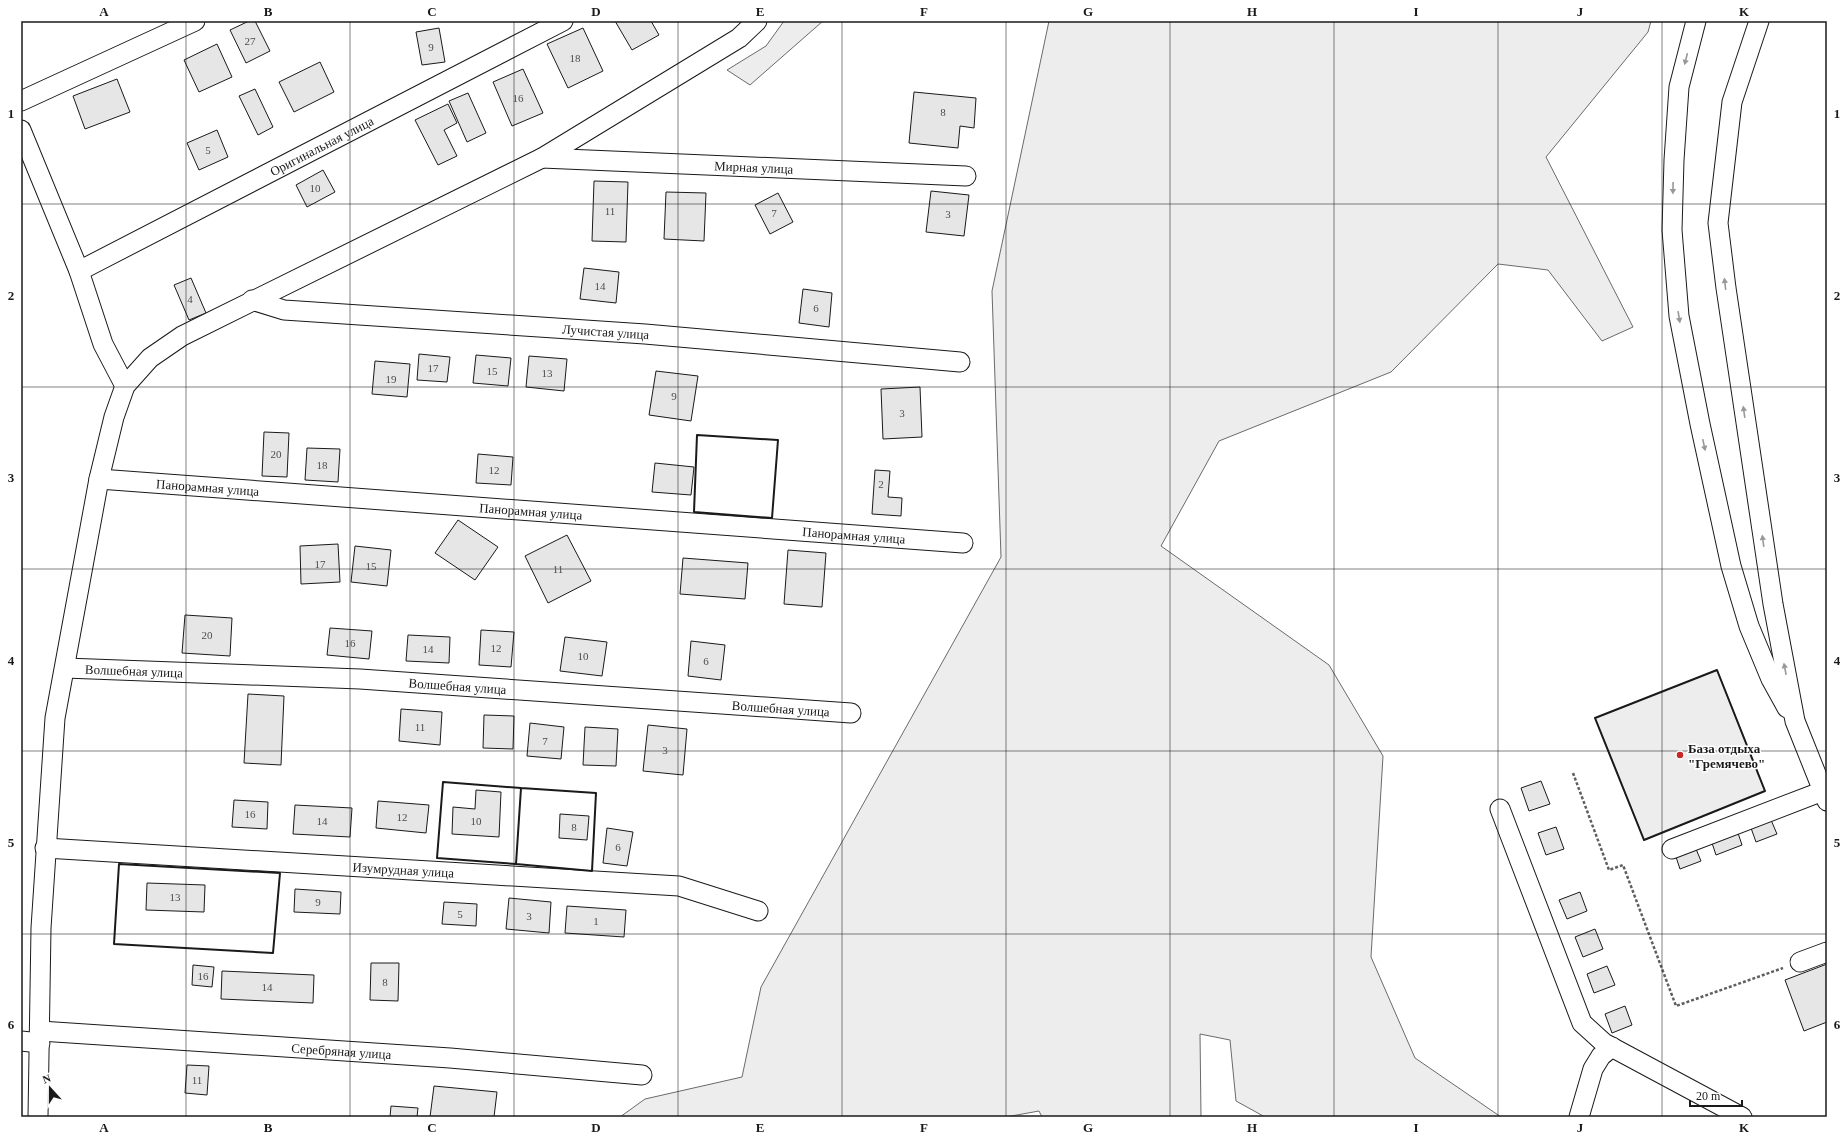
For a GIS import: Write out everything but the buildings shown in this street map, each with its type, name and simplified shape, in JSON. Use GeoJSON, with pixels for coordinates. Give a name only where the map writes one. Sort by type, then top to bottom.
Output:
{"type":"FeatureCollection","features":[{"type":"Feature","properties":{"kind":"street"},"geometry":{"type":"LineString","coordinates":[[21,101],[195,21]]}},
{"type":"Feature","properties":{"kind":"street","name":"Оригинальная улица"},"geometry":{"type":"LineString","coordinates":[[79,271],[563,21]]}},
{"type":"Feature","properties":{"kind":"street"},"geometry":{"type":"LineString","coordinates":[[38,1117],[41,928],[45,848],[55,718],[99,478],[114,417],[125,386],[150,358],[182,336],[252,300],[542,158],[739,38],[757,21]]}},
{"type":"Feature","properties":{"kind":"street"},"geometry":{"type":"LineString","coordinates":[[1672,848],[1825,796],[1795,721],[1768,673],[1749,626],[1731,566],[1700,424],[1679,316],[1672,230],[1674,160],[1679,87],[1696,21]]}},
{"type":"Feature","properties":{"kind":"street"},"geometry":{"type":"LineString","coordinates":[[1759,21],[1732,102],[1718,223],[1726,288],[1773,604],[1795,721]]}},
{"type":"Feature","properties":{"kind":"street"},"geometry":{"type":"LineString","coordinates":[[21,130],[79,271],[104,344],[125,386]]}},
{"type":"Feature","properties":{"kind":"street","name":"Мирная улица"},"geometry":{"type":"LineString","coordinates":[[542,158],[966,176]]}},
{"type":"Feature","properties":{"kind":"street","name":"Лучистая улица"},"geometry":{"type":"LineString","coordinates":[[252,300],[284,310],[645,334],[960,362]]}},
{"type":"Feature","properties":{"kind":"street","name":"Панорамная улица"},"geometry":{"type":"LineString","coordinates":[[99,478],[963,543]]}},
{"type":"Feature","properties":{"kind":"street","name":"Волшебная улица"},"geometry":{"type":"LineString","coordinates":[[65,668],[360,679],[851,713]]}},
{"type":"Feature","properties":{"kind":"street"},"geometry":{"type":"LineString","coordinates":[[1500,809],[1582,1023],[1604,1043],[1742,1117]]}},
{"type":"Feature","properties":{"kind":"street","name":"Изумрудная улица"},"geometry":{"type":"LineString","coordinates":[[45,848],[679,886],[758,911]]}},
{"type":"Feature","properties":{"kind":"street"},"geometry":{"type":"LineString","coordinates":[[1800,962],[1827,952]]}},
{"type":"Feature","properties":{"kind":"street","name":"Серебряная улица"},"geometry":{"type":"LineString","coordinates":[[21,1041],[40,1037],[442,1058],[642,1075]]}},
{"type":"Feature","properties":{"kind":"street"},"geometry":{"type":"LineString","coordinates":[[1579,1117],[1593,1069],[1601,1056],[1612,1047]]}},
{"type":"Feature","properties":{"kind":"path"},"geometry":{"type":"LineString","coordinates":[[1573,773],[1609,870],[1623,865],[1676,1006],[1800,962]]}},
{"type":"Feature","properties":{"kind":"shaded area"},"geometry":{"type":"Polygon","coordinates":[[[784,21],[823,21],[750,85],[727,70],[766,46],[784,21]]]}},
{"type":"Feature","properties":{"kind":"shaded area"},"geometry":{"type":"Polygon","coordinates":[[[1049,21],[1651,21],[1648,32],[1546,157],[1633,327],[1602,341],[1548,270],[1498,264],[1391,372],[1219,441],[1161,546],[1329,665],[1383,756],[1371,957],[1415,1058],[1501,1117],[1265,1117],[1236,1101],[1230,1040],[1200,1034],[1201,1117],[1042,1117],[1039,1111],[1006,1117],[620,1117],[645,1099],[742,1077],[761,987],[1001,557],[992,291],[1049,21]]]}},
{"type":"Feature","properties":{"kind":"shaded area"},"geometry":{"type":"Polygon","coordinates":[[[1717,670],[1765,791],[1644,840],[1595,718],[1717,670]]]}},
{"type":"Feature","properties":{"kind":"wall"},"geometry":{"type":"LineString","coordinates":[[697,435],[778,440],[772,518],[694,512],[697,435]]}},
{"type":"Feature","properties":{"kind":"wall"},"geometry":{"type":"LineString","coordinates":[[1717,670],[1765,791],[1644,840],[1595,718],[1717,670]]}},
{"type":"Feature","properties":{"kind":"wall"},"geometry":{"type":"LineString","coordinates":[[443,782],[521,788],[516,864],[437,858],[443,782]]}},
{"type":"Feature","properties":{"kind":"wall"},"geometry":{"type":"LineString","coordinates":[[521,788],[596,793],[592,871],[516,864],[521,788]]}},
{"type":"Feature","properties":{"kind":"wall"},"geometry":{"type":"LineString","coordinates":[[119,864],[280,873],[273,953],[114,944],[119,864]]}},
{"type":"Feature","properties":{"kind":"place","name":"База отдыха \"Гремячево\""},"geometry":{"type":"Point","coordinates":[1680,755]}}]}
